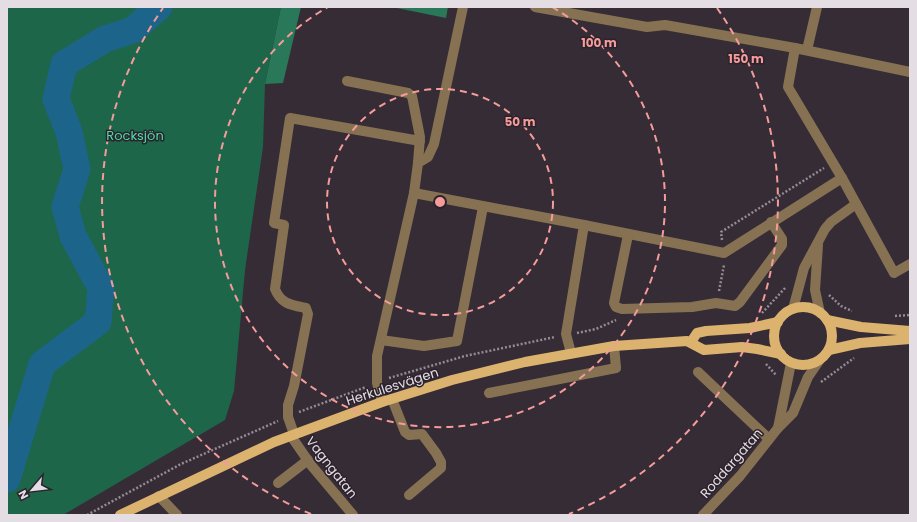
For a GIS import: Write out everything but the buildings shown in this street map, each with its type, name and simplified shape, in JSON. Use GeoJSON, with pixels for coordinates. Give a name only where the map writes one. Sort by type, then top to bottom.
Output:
{"type":"FeatureCollection","features":[{"type":"Feature","properties":{"kind":"main road"},"geometry":{"type":"LineString","coordinates":[[824,316],[832,334],[829,350],[819,361],[805,365],[791,363],[781,354],[774,339],[778,322],[793,309],[807,307],[824,316],[861,327],[910,331]]}},
{"type":"Feature","properties":{"kind":"main road"},"geometry":{"type":"LineString","coordinates":[[691,342],[697,333],[750,328],[778,322]]}},
{"type":"Feature","properties":{"kind":"main road"},"geometry":{"type":"LineString","coordinates":[[829,350],[860,344],[910,339]]}},
{"type":"Feature","properties":{"kind":"main road","name":"Herkulesvägen"},"geometry":{"type":"LineString","coordinates":[[120,515],[293,435],[387,400],[452,380],[571,353],[614,346],[691,342],[704,350],[742,347],[766,350],[781,354]]}},
{"type":"Feature","properties":{"kind":"street"},"geometry":{"type":"LineString","coordinates":[[418,163],[428,157],[434,144],[463,7]]}},
{"type":"Feature","properties":{"kind":"street"},"geometry":{"type":"LineString","coordinates":[[535,7],[647,27],[665,25],[807,50],[910,72]]}},
{"type":"Feature","properties":{"kind":"street"},"geometry":{"type":"LineString","coordinates":[[807,50],[817,7]]}},
{"type":"Feature","properties":{"kind":"street"},"geometry":{"type":"LineString","coordinates":[[795,48],[788,87],[842,178],[894,273],[910,264]]}},
{"type":"Feature","properties":{"kind":"street"},"geometry":{"type":"LineString","coordinates":[[347,81],[408,92],[414,101],[420,141],[414,193],[381,340],[376,369],[377,383],[405,432],[409,435],[422,434],[429,441],[441,462],[441,468],[410,495]]}},
{"type":"Feature","properties":{"kind":"street","name":"Vagngatan"},"geometry":{"type":"LineString","coordinates":[[353,515],[308,460],[293,435],[288,417],[288,405],[294,386],[308,314],[306,308],[287,304],[279,298],[276,289],[284,225],[274,223],[290,118],[420,141]]}},
{"type":"Feature","properties":{"kind":"street"},"geometry":{"type":"LineString","coordinates":[[414,193],[724,253],[842,178]]}},
{"type":"Feature","properties":{"kind":"street"},"geometry":{"type":"LineString","coordinates":[[793,309],[804,268],[818,242],[831,222],[856,204]]}},
{"type":"Feature","properties":{"kind":"street"},"geometry":{"type":"LineString","coordinates":[[381,340],[424,346],[457,341],[483,206]]}},
{"type":"Feature","properties":{"kind":"street"},"geometry":{"type":"LineString","coordinates":[[628,235],[614,303],[616,307],[622,309],[692,307],[716,303],[735,306],[740,302],[782,245],[782,239],[771,222]]}},
{"type":"Feature","properties":{"kind":"street"},"geometry":{"type":"LineString","coordinates":[[571,353],[566,334],[584,225]]}},
{"type":"Feature","properties":{"kind":"street"},"geometry":{"type":"LineString","coordinates":[[818,242],[815,290],[824,316]]}},
{"type":"Feature","properties":{"kind":"street"},"geometry":{"type":"LineString","coordinates":[[489,393],[616,368],[614,346]]}},
{"type":"Feature","properties":{"kind":"street","name":"Roddargatan"},"geometry":{"type":"LineString","coordinates":[[703,515],[740,476],[778,428],[793,413],[808,377],[819,361]]}},
{"type":"Feature","properties":{"kind":"street","name":"Roddargatan"},"geometry":{"type":"LineString","coordinates":[[778,428],[791,363]]}},
{"type":"Feature","properties":{"kind":"street"},"geometry":{"type":"LineString","coordinates":[[698,372],[769,439]]}},
{"type":"Feature","properties":{"kind":"street"},"geometry":{"type":"LineString","coordinates":[[278,483],[308,460]]}},
{"type":"Feature","properties":{"kind":"street"},"geometry":{"type":"LineString","coordinates":[[159,496],[177,515]]}},
{"type":"Feature","properties":{"kind":"path"},"geometry":{"type":"LineString","coordinates":[[721,232],[833,163]]}},
{"type":"Feature","properties":{"kind":"path"},"geometry":{"type":"LineString","coordinates":[[815,290],[828,294],[841,306],[855,312]]}},
{"type":"Feature","properties":{"kind":"path"},"geometry":{"type":"LineString","coordinates":[[891,316],[910,315]]}},
{"type":"Feature","properties":{"kind":"green space","name":"Rocksjön"},"geometry":{"type":"Polygon","coordinates":[[[7,7],[281,7],[265,84],[263,147],[245,270],[234,391],[225,420],[63,515],[7,515],[7,7]]]}},
{"type":"Feature","properties":{"kind":"green space"},"geometry":{"type":"Polygon","coordinates":[[[281,7],[301,7],[283,83],[265,84],[281,7]]]}},
{"type":"Feature","properties":{"kind":"green space"},"geometry":{"type":"Polygon","coordinates":[[[392,7],[448,7],[446,18],[392,7]]]}},
{"type":"Feature","properties":{"kind":"waterway"},"geometry":{"type":"LineString","coordinates":[[7,479],[42,364],[98,322],[101,288],[73,236],[65,207],[77,169],[69,132],[56,99],[64,64],[105,39],[133,30],[159,7]]}}]}
